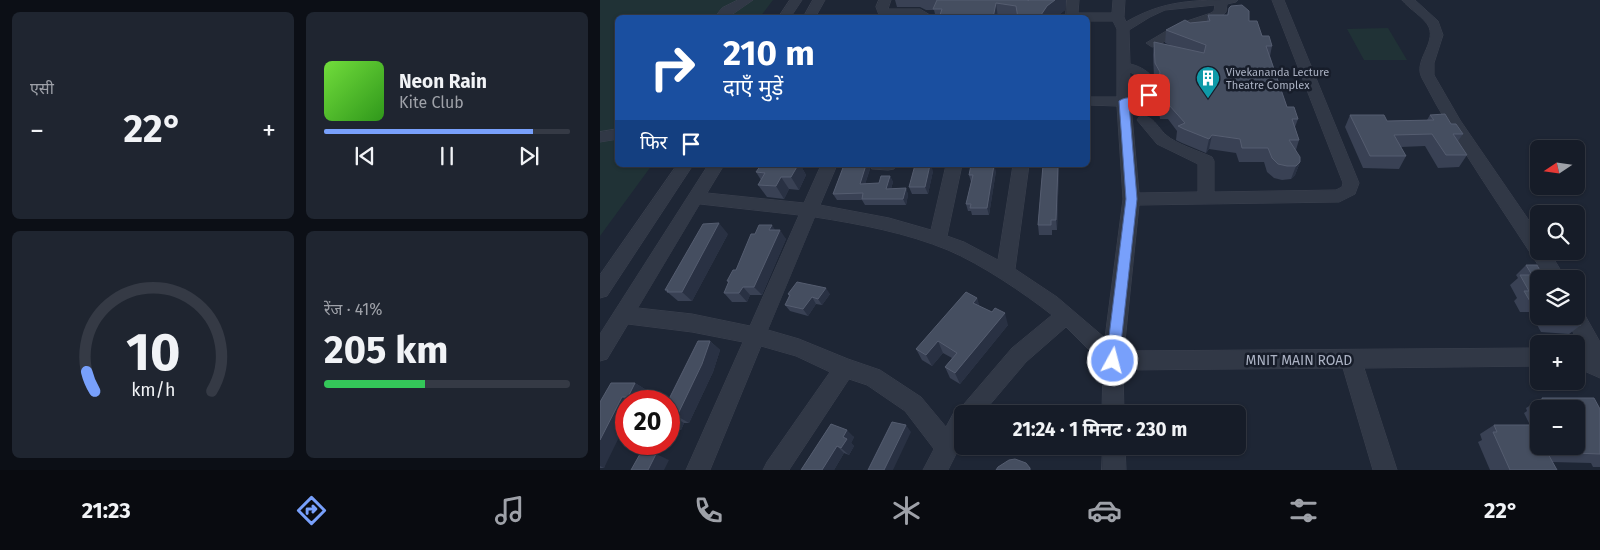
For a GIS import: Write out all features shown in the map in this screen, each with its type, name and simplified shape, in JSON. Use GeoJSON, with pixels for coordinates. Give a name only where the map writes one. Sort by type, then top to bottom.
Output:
{"type":"FeatureCollection","features":[{"type":"Feature","properties":{"kind":"street"},"geometry":{"type":"LineString","coordinates":[[723,15],[726,11],[748,0]]}},
{"type":"Feature","properties":{"kind":"street"},"geometry":{"type":"LineString","coordinates":[[786,15],[796,0]]}},
{"type":"Feature","properties":{"kind":"street"},"geometry":{"type":"LineString","coordinates":[[811,15],[819,0]]}},
{"type":"Feature","properties":{"kind":"street"},"geometry":{"type":"LineString","coordinates":[[885,0],[882,7],[883,12],[920,13],[924,15]]}},
{"type":"Feature","properties":{"kind":"street"},"geometry":{"type":"LineString","coordinates":[[1072,15],[1073,0]]}},
{"type":"Feature","properties":{"kind":"street"},"geometry":{"type":"LineString","coordinates":[[1113,405],[1113,361],[1132,199],[1118,0]]}},
{"type":"Feature","properties":{"kind":"street"},"geometry":{"type":"LineString","coordinates":[[1132,199],[1339,196],[1349,190],[1351,183],[1278,0]]}},
{"type":"Feature","properties":{"kind":"street"},"geometry":{"type":"LineString","coordinates":[[1408,0],[1434,24],[1437,35],[1427,63],[1427,75],[1454,122],[1530,237]]}},
{"type":"Feature","properties":{"kind":"street"},"geometry":{"type":"LineString","coordinates":[[1090,19],[1120,23],[1163,8],[1227,1]]}},
{"type":"Feature","properties":{"kind":"street"},"geometry":{"type":"LineString","coordinates":[[1152,43],[1182,28],[1215,16],[1227,1]]}},
{"type":"Feature","properties":{"kind":"street"},"geometry":{"type":"LineString","coordinates":[[1090,101],[1144,100],[1149,95],[1149,81],[1137,68],[1123,66]]}},
{"type":"Feature","properties":{"kind":"street"},"geometry":{"type":"LineString","coordinates":[[1144,120],[1162,140],[1206,161],[1206,198]]}},
{"type":"Feature","properties":{"kind":"street"},"geometry":{"type":"LineString","coordinates":[[600,138],[615,135]]}},
{"type":"Feature","properties":{"kind":"street"},"geometry":{"type":"LineString","coordinates":[[600,290],[684,167]]}},
{"type":"Feature","properties":{"kind":"street"},"geometry":{"type":"LineString","coordinates":[[600,352],[715,167]]}},
{"type":"Feature","properties":{"kind":"street"},"geometry":{"type":"LineString","coordinates":[[698,470],[828,167]]}},
{"type":"Feature","properties":{"kind":"street"},"geometry":{"type":"LineString","coordinates":[[937,240],[954,167]]}},
{"type":"Feature","properties":{"kind":"street"},"geometry":{"type":"LineString","coordinates":[[1005,272],[1020,167]]}},
{"type":"Feature","properties":{"kind":"street"},"geometry":{"type":"LineString","coordinates":[[694,198],[809,209],[876,222],[952,244],[1005,272],[1065,316],[1094,340],[1113,361]]}},
{"type":"Feature","properties":{"kind":"street"},"geometry":{"type":"LineString","coordinates":[[623,315],[692,323],[756,336],[798,348],[845,368],[873,377],[913,404],[947,447]]}},
{"type":"Feature","properties":{"kind":"street"},"geometry":{"type":"LineString","coordinates":[[976,405],[1019,355],[1065,316]]}},
{"type":"Feature","properties":{"kind":"street"},"geometry":{"type":"LineString","coordinates":[[1578,325],[1590,356]]}},
{"type":"Feature","properties":{"kind":"street","name":"MNIT MAIN ROAD"},"geometry":{"type":"LineString","coordinates":[[1113,361],[1530,357]]}},
{"type":"Feature","properties":{"kind":"street"},"geometry":{"type":"LineString","coordinates":[[1351,359],[1385,470]]}},
{"type":"Feature","properties":{"kind":"street"},"geometry":{"type":"LineString","coordinates":[[775,470],[845,368]]}},
{"type":"Feature","properties":{"kind":"street"},"geometry":{"type":"LineString","coordinates":[[935,470],[954,434]]}},
{"type":"Feature","properties":{"kind":"street"},"geometry":{"type":"LineString","coordinates":[[1114,455],[1114,470]]}},
{"type":"Feature","properties":{"kind":"shaded area"},"geometry":{"type":"Polygon","coordinates":[[[600,0],[773,0],[762,15],[615,15],[615,167],[651,167],[600,236],[600,0]]]}},
{"type":"Feature","properties":{"kind":"shaded area"},"geometry":{"type":"Polygon","coordinates":[[[1388,28],[1407,60],[1364,60],[1347,29],[1388,28]]]}},
{"type":"Feature","properties":{"kind":"building"},"geometry":{"type":"Polygon","coordinates":[[[937,0],[1055,0],[1047,6],[1041,15],[1018,15],[1016,6],[996,3],[994,15],[940,15],[942,9],[933,9],[937,0]]]}},
{"type":"Feature","properties":{"kind":"building","name":"Vivekananda Lecture Theatre Complex"},"geometry":{"type":"Polygon","coordinates":[[[1242,5],[1249,11],[1249,21],[1257,21],[1262,36],[1269,36],[1272,46],[1266,46],[1287,107],[1294,107],[1298,119],[1292,119],[1299,140],[1289,140],[1300,157],[1300,162],[1296,166],[1278,164],[1272,158],[1268,148],[1242,148],[1240,139],[1212,135],[1209,139],[1184,129],[1178,126],[1185,123],[1169,105],[1162,106],[1158,82],[1160,72],[1155,63],[1154,42],[1204,53],[1206,45],[1166,30],[1185,20],[1190,23],[1210,21],[1208,15],[1228,15],[1231,6],[1242,5]]]}},
{"type":"Feature","properties":{"kind":"building"},"geometry":{"type":"Polygon","coordinates":[[[1445,114],[1451,124],[1456,124],[1463,134],[1453,134],[1467,155],[1446,155],[1432,134],[1394,135],[1406,156],[1370,156],[1350,115],[1384,115],[1387,121],[1434,120],[1430,115],[1445,114]]]}},
{"type":"Feature","properties":{"kind":"building"},"geometry":{"type":"Polygon","coordinates":[[[760,167],[797,167],[791,177],[781,177],[776,186],[758,185],[765,173],[756,172],[760,167]]]}},
{"type":"Feature","properties":{"kind":"building"},"geometry":{"type":"Polygon","coordinates":[[[843,167],[865,167],[860,184],[879,183],[881,176],[890,176],[886,189],[906,188],[903,199],[862,199],[863,193],[833,194],[843,167]]]}},
{"type":"Feature","properties":{"kind":"building"},"geometry":{"type":"Polygon","coordinates":[[[914,167],[930,167],[925,187],[909,187],[914,167]]]}},
{"type":"Feature","properties":{"kind":"building"},"geometry":{"type":"Polygon","coordinates":[[[971,167],[994,167],[987,208],[970,208],[971,204],[966,204],[973,175],[969,175],[971,167]]]}},
{"type":"Feature","properties":{"kind":"building"},"geometry":{"type":"Polygon","coordinates":[[[1043,167],[1058,167],[1056,220],[1051,220],[1051,225],[1038,225],[1043,167]]]}},
{"type":"Feature","properties":{"kind":"building"},"geometry":{"type":"Polygon","coordinates":[[[719,223],[682,292],[667,292],[668,290],[665,290],[703,224],[719,223]]]}},
{"type":"Feature","properties":{"kind":"building"},"geometry":{"type":"Polygon","coordinates":[[[759,225],[772,225],[769,230],[780,230],[754,287],[743,287],[739,293],[724,293],[729,281],[727,281],[733,270],[736,270],[751,234],[755,234],[759,225]]]}},
{"type":"Feature","properties":{"kind":"building"},"geometry":{"type":"Polygon","coordinates":[[[1526,265],[1537,265],[1540,270],[1530,270],[1530,272],[1526,265]]]}},
{"type":"Feature","properties":{"kind":"building"},"geometry":{"type":"Polygon","coordinates":[[[1520,275],[1530,275],[1530,301],[1524,291],[1529,291],[1520,275]]]}},
{"type":"Feature","properties":{"kind":"building"},"geometry":{"type":"Polygon","coordinates":[[[797,282],[826,288],[818,299],[812,297],[803,309],[785,305],[790,295],[788,294],[797,282]]]}},
{"type":"Feature","properties":{"kind":"building"},"geometry":{"type":"Polygon","coordinates":[[[966,292],[977,298],[973,303],[992,312],[995,308],[1005,313],[955,373],[945,367],[957,353],[938,341],[926,355],[916,349],[966,292]]]}},
{"type":"Feature","properties":{"kind":"building"},"geometry":{"type":"Polygon","coordinates":[[[698,341],[710,341],[702,364],[680,410],[680,390],[674,390],[698,341]]]}},
{"type":"Feature","properties":{"kind":"building"},"geometry":{"type":"Polygon","coordinates":[[[611,383],[635,383],[632,390],[615,390],[615,411],[600,440],[600,402],[611,383]]]}},
{"type":"Feature","properties":{"kind":"building"},"geometry":{"type":"Polygon","coordinates":[[[1542,398],[1594,398],[1600,409],[1600,454],[1585,453],[1585,400],[1543,400],[1542,398]]]}},
{"type":"Feature","properties":{"kind":"building"},"geometry":{"type":"Polygon","coordinates":[[[892,422],[906,425],[884,470],[868,470],[892,422]]]}},
{"type":"Feature","properties":{"kind":"building"},"geometry":{"type":"Polygon","coordinates":[[[831,424],[847,430],[843,437],[847,439],[841,448],[837,446],[822,470],[801,470],[831,424]]]}},
{"type":"Feature","properties":{"kind":"building"},"geometry":{"type":"Polygon","coordinates":[[[1494,425],[1530,425],[1530,455],[1549,455],[1557,470],[1510,470],[1493,432],[1497,432],[1494,425]]]}},
{"type":"Feature","properties":{"kind":"building"},"geometry":{"type":"Polygon","coordinates":[[[639,455],[656,455],[648,470],[631,470],[639,455]]]}},
{"type":"Feature","properties":{"kind":"building"},"geometry":{"type":"Polygon","coordinates":[[[1015,459],[1026,463],[1030,470],[996,470],[1009,460],[1015,459]]]}},
{"type":"Feature","properties":{"kind":"place","name":"Vivekananda Lecture Theatre Complex"},"geometry":{"type":"Point","coordinates":[1208,99]}},
{"type":"Feature","properties":{"kind":"route"},"geometry":{"type":"LineString","coordinates":[[1113,361],[1132,199],[1124,101],[1144,100],[1149,95]]}}]}
